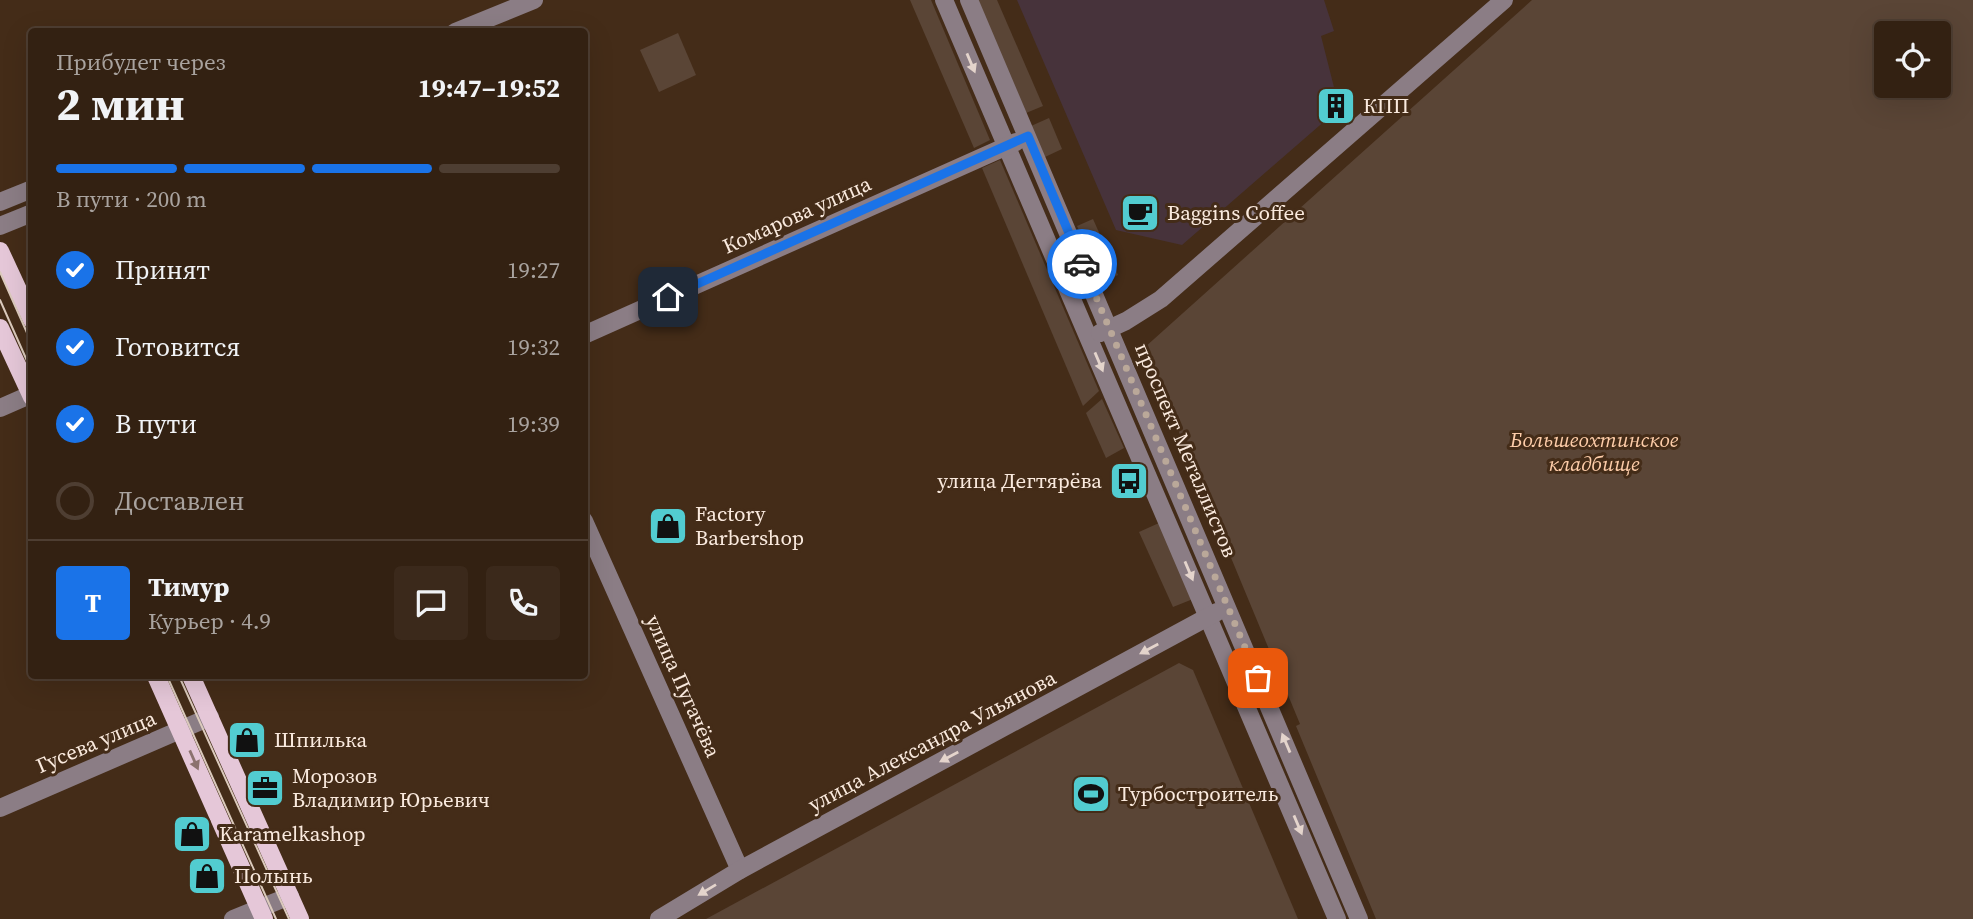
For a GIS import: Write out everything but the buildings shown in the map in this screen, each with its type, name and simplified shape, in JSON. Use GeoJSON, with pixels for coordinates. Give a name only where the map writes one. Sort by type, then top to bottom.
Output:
{"type":"FeatureCollection","features":[{"type":"Feature","properties":{"kind":"main road"},"geometry":{"type":"LineString","coordinates":[[0,251],[28,311]]}},
{"type":"Feature","properties":{"kind":"main road"},"geometry":{"type":"LineString","coordinates":[[0,328],[28,389]]}},
{"type":"Feature","properties":{"kind":"main road"},"geometry":{"type":"LineString","coordinates":[[157,679],[262,914]]}},
{"type":"Feature","properties":{"kind":"main road"},"geometry":{"type":"LineString","coordinates":[[192,679],[300,919]]}},
{"type":"Feature","properties":{"kind":"street"},"geometry":{"type":"LineString","coordinates":[[465,28],[534,0]]}},
{"type":"Feature","properties":{"kind":"street","name":"проспект Металлистов"},"geometry":{"type":"LineString","coordinates":[[944,0],[1337,919]]}},
{"type":"Feature","properties":{"kind":"street","name":"проспект Металлистов"},"geometry":{"type":"LineString","coordinates":[[969,0],[1359,919]]}},
{"type":"Feature","properties":{"kind":"street"},"geometry":{"type":"LineString","coordinates":[[1089,337],[1161,299],[1504,0]]}},
{"type":"Feature","properties":{"kind":"street","name":"Комарова улица"},"geometry":{"type":"LineString","coordinates":[[588,333],[1028,136]]}},
{"type":"Feature","properties":{"kind":"street"},"geometry":{"type":"LineString","coordinates":[[0,202],[28,192]]}},
{"type":"Feature","properties":{"kind":"street"},"geometry":{"type":"LineString","coordinates":[[0,226],[28,215]]}},
{"type":"Feature","properties":{"kind":"street"},"geometry":{"type":"LineString","coordinates":[[0,408],[28,397]]}},
{"type":"Feature","properties":{"kind":"street","name":"улица Пугачёва"},"geometry":{"type":"LineString","coordinates":[[588,530],[740,870]]}},
{"type":"Feature","properties":{"kind":"street","name":"улица Александра Ульянова"},"geometry":{"type":"LineString","coordinates":[[659,919],[740,870],[1228,606]]}},
{"type":"Feature","properties":{"kind":"street","name":"Гусева улица"},"geometry":{"type":"LineString","coordinates":[[0,808],[210,717]]}},
{"type":"Feature","properties":{"kind":"street"},"geometry":{"type":"LineString","coordinates":[[233,919],[262,914],[290,896]]}},
{"type":"Feature","properties":{"kind":"shaded area"},"geometry":{"type":"Polygon","coordinates":[[[1017,0],[1324,0],[1334,31],[1321,36],[1337,99],[1342,106],[1182,245],[1116,230],[1017,0]]]}},
{"type":"Feature","properties":{"kind":"green space"},"geometry":{"type":"Polygon","coordinates":[[[910,0],[931,0],[990,140],[974,148],[910,0]]]}},
{"type":"Feature","properties":{"kind":"green space"},"geometry":{"type":"Polygon","coordinates":[[[978,0],[997,0],[1043,106],[1026,113],[978,0]]]}},
{"type":"Feature","properties":{"kind":"green space","name":"Большеохтинское кладбище"},"geometry":{"type":"Polygon","coordinates":[[[1532,0],[1973,0],[1973,919],[1376,919],[1296,726],[1300,724],[1144,348],[1532,0]]]}},
{"type":"Feature","properties":{"kind":"green space"},"geometry":{"type":"Polygon","coordinates":[[[678,33],[696,75],[659,92],[640,50],[678,33]]]}},
{"type":"Feature","properties":{"kind":"green space"},"geometry":{"type":"Polygon","coordinates":[[[1049,118],[1062,149],[1045,157],[1031,126],[1049,118]]]}},
{"type":"Feature","properties":{"kind":"green space"},"geometry":{"type":"Polygon","coordinates":[[[1000,160],[1099,391],[1083,406],[982,168],[1000,160]]]}},
{"type":"Feature","properties":{"kind":"green space"},"geometry":{"type":"Polygon","coordinates":[[[1093,219],[1118,275],[1102,282],[1077,226],[1093,219]]]}},
{"type":"Feature","properties":{"kind":"green space"},"geometry":{"type":"Polygon","coordinates":[[[1102,399],[1124,448],[1106,458],[1086,413],[1102,399]]]}},
{"type":"Feature","properties":{"kind":"green space"},"geometry":{"type":"Polygon","coordinates":[[[1159,523],[1193,599],[1173,607],[1139,532],[1159,523]]]}},
{"type":"Feature","properties":{"kind":"green space","name":"Турбостроитель"},"geometry":{"type":"Polygon","coordinates":[[[1179,663],[1193,670],[1298,919],[706,919],[1179,663]]]}},
{"type":"Feature","properties":{"kind":"tram line"},"geometry":{"type":"LineString","coordinates":[[0,272],[28,335]]}},
{"type":"Feature","properties":{"kind":"tram line"},"geometry":{"type":"LineString","coordinates":[[0,300],[28,363]]}},
{"type":"Feature","properties":{"kind":"tram line"},"geometry":{"type":"LineString","coordinates":[[168,679],[276,919]]}},
{"type":"Feature","properties":{"kind":"tram line"},"geometry":{"type":"LineString","coordinates":[[180,679],[289,919]]}},
{"type":"Feature","properties":{"kind":"way so far"},"geometry":{"type":"LineString","coordinates":[[1082,264],[1258,678]]}},
{"type":"Feature","properties":{"kind":"place","name":"КПП"},"geometry":{"type":"Point","coordinates":[1336,106]}},
{"type":"Feature","properties":{"kind":"place","name":"Baggins Coffee"},"geometry":{"type":"Point","coordinates":[1140,213]}},
{"type":"Feature","properties":{"kind":"place","name":"улица Дегтярёва"},"geometry":{"type":"Point","coordinates":[1129,481]}},
{"type":"Feature","properties":{"kind":"place","name":"Factory Barbershop"},"geometry":{"type":"Point","coordinates":[668,526]}},
{"type":"Feature","properties":{"kind":"place","name":"Шпилька"},"geometry":{"type":"Point","coordinates":[247,740]}},
{"type":"Feature","properties":{"kind":"place","name":"Морозов Владимир Юрьевич"},"geometry":{"type":"Point","coordinates":[265,788]}},
{"type":"Feature","properties":{"kind":"place","name":"Турбостроитель"},"geometry":{"type":"Point","coordinates":[1091,794]}},
{"type":"Feature","properties":{"kind":"place","name":"Karamelkashop"},"geometry":{"type":"Point","coordinates":[192,834]}},
{"type":"Feature","properties":{"kind":"place","name":"Полынь"},"geometry":{"type":"Point","coordinates":[207,876]}},
{"type":"Feature","properties":{"kind":"route"},"geometry":{"type":"LineString","coordinates":[[668,297],[1028,136],[1082,264]]}}]}
